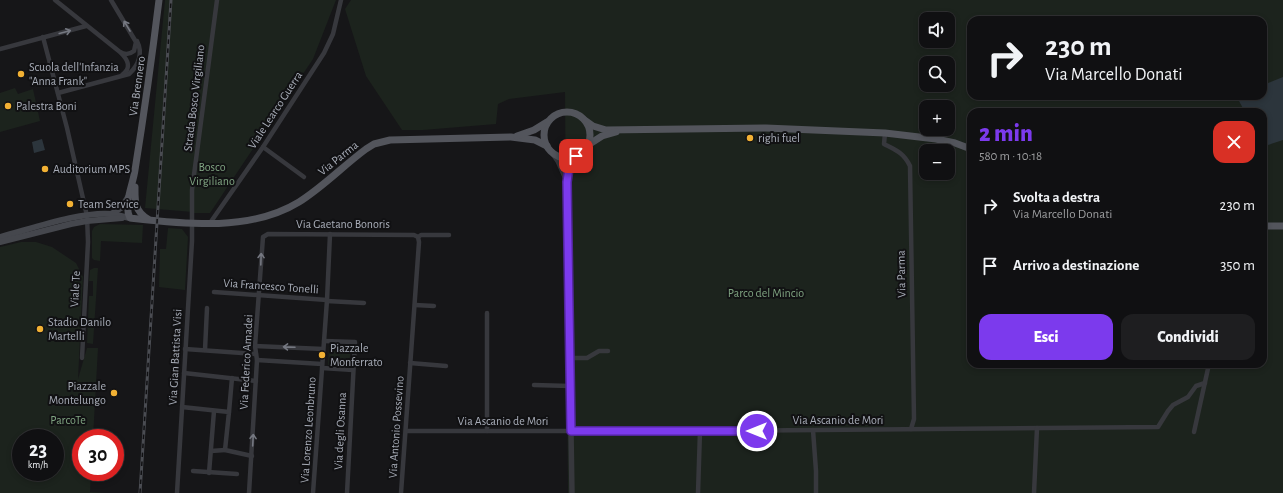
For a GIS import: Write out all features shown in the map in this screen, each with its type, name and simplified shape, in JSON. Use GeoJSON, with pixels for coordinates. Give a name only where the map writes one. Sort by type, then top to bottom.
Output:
{"type":"FeatureCollection","features":[{"type":"Feature","properties":{"kind":"main road","name":"Via Brennero"},"geometry":{"type":"LineString","coordinates":[[130,218],[127,207],[135,174],[149,80],[158,0]]}},
{"type":"Feature","properties":{"kind":"main road"},"geometry":{"type":"LineString","coordinates":[[586,121],[590,137],[588,145],[583,152],[570,158],[562,158],[549,149],[544,134],[545,127],[549,121],[558,114],[568,112],[576,114],[600,129],[766,128],[885,133],[936,139],[967,148]]}},
{"type":"Feature","properties":{"kind":"main road","name":"Via Parma"},"geometry":{"type":"LineString","coordinates":[[511,137],[534,130],[549,121]]}},
{"type":"Feature","properties":{"kind":"main road"},"geometry":{"type":"LineString","coordinates":[[588,145],[602,136],[624,130]]}},
{"type":"Feature","properties":{"kind":"main road","name":"Via Parma"},"geometry":{"type":"LineString","coordinates":[[130,218],[192,223],[234,223],[248,221],[284,210],[307,196],[366,149],[381,142],[399,139],[511,137],[535,140],[549,149]]}},
{"type":"Feature","properties":{"kind":"main road","name":"Via Brennero"},"geometry":{"type":"LineString","coordinates":[[130,218],[135,205],[135,174]]}},
{"type":"Feature","properties":{"kind":"main road","name":"Via Brennero"},"geometry":{"type":"LineString","coordinates":[[111,214],[121,208],[126,201],[135,174]]}},
{"type":"Feature","properties":{"kind":"main road"},"geometry":{"type":"LineString","coordinates":[[135,205],[140,214],[150,220]]}},
{"type":"Feature","properties":{"kind":"main road"},"geometry":{"type":"LineString","coordinates":[[0,237],[67,220],[111,214],[130,218]]}},
{"type":"Feature","properties":{"kind":"main road"},"geometry":{"type":"LineString","coordinates":[[0,242],[87,218],[130,218]]}},
{"type":"Feature","properties":{"kind":"main road"},"geometry":{"type":"LineString","coordinates":[[1267,226],[1283,226]]}},
{"type":"Feature","properties":{"kind":"street"},"geometry":{"type":"LineString","coordinates":[[55,0],[120,52],[126,59],[128,66],[126,73],[117,77]]}},
{"type":"Feature","properties":{"kind":"street"},"geometry":{"type":"LineString","coordinates":[[58,93],[129,74],[139,61],[140,49],[111,0]]}},
{"type":"Feature","properties":{"kind":"street","name":"Strada Bosco Virgiliano"},"geometry":{"type":"LineString","coordinates":[[192,223],[192,190],[217,0]]}},
{"type":"Feature","properties":{"kind":"street","name":"Viale Learco Guerra"},"geometry":{"type":"LineString","coordinates":[[210,223],[263,147],[324,53],[333,34],[340,0]]}},
{"type":"Feature","properties":{"kind":"street"},"geometry":{"type":"LineString","coordinates":[[0,48],[86,26]]}},
{"type":"Feature","properties":{"kind":"street","name":"Viale Te"},"geometry":{"type":"LineString","coordinates":[[43,37],[80,182],[87,218],[88,242],[82,358]]}},
{"type":"Feature","properties":{"kind":"street"},"geometry":{"type":"LineString","coordinates":[[120,52],[125,54],[132,53],[134,51],[136,45],[134,37]]}},
{"type":"Feature","properties":{"kind":"street","name":"Via Parma"},"geometry":{"type":"LineString","coordinates":[[885,133],[884,144],[896,149],[906,157],[910,166],[914,419],[912,428]]}},
{"type":"Feature","properties":{"kind":"street"},"geometry":{"type":"LineString","coordinates":[[263,147],[304,177]]}},
{"type":"Feature","properties":{"kind":"street"},"geometry":{"type":"LineString","coordinates":[[549,149],[558,161],[567,182]]}},
{"type":"Feature","properties":{"kind":"street"},"geometry":{"type":"LineString","coordinates":[[572,493],[567,182],[569,168],[576,156]]}},
{"type":"Feature","properties":{"kind":"street","name":"Via Gian Battista Visi"},"geometry":{"type":"LineString","coordinates":[[177,493],[192,223]]}},
{"type":"Feature","properties":{"kind":"street","name":"Via Gaetano Bonoris"},"geometry":{"type":"LineString","coordinates":[[268,234],[414,235],[418,237],[421,235],[449,235]]}},
{"type":"Feature","properties":{"kind":"street","name":"Via Federico Amadei"},"geometry":{"type":"LineString","coordinates":[[249,493],[257,360],[255,346],[260,296],[262,245],[263,237],[268,234]]}},
{"type":"Feature","properties":{"kind":"street","name":"Via Lorenzo Leonbruno"},"geometry":{"type":"LineString","coordinates":[[314,493],[330,234]]}},
{"type":"Feature","properties":{"kind":"street","name":"Via Antonio Possevino"},"geometry":{"type":"LineString","coordinates":[[401,493],[419,242],[418,237]]}},
{"type":"Feature","properties":{"kind":"street","name":"Via Francesco Tonelli"},"geometry":{"type":"LineString","coordinates":[[214,292],[364,303]]}},
{"type":"Feature","properties":{"kind":"street"},"geometry":{"type":"LineString","coordinates":[[414,305],[434,306]]}},
{"type":"Feature","properties":{"kind":"street"},"geometry":{"type":"LineString","coordinates":[[205,350],[208,308]]}},
{"type":"Feature","properties":{"kind":"street"},"geometry":{"type":"LineString","coordinates":[[487,314],[487,431]]}},
{"type":"Feature","properties":{"kind":"street","name":"Via degli Osanna"},"geometry":{"type":"LineString","coordinates":[[324,340],[355,342],[347,493]]}},
{"type":"Feature","properties":{"kind":"street"},"geometry":{"type":"LineString","coordinates":[[255,346],[323,348]]}},
{"type":"Feature","properties":{"kind":"street"},"geometry":{"type":"LineString","coordinates":[[185,349],[256,354]]}},
{"type":"Feature","properties":{"kind":"street"},"geometry":{"type":"LineString","coordinates":[[570,358],[586,358],[599,351],[608,351]]}},
{"type":"Feature","properties":{"kind":"street"},"geometry":{"type":"LineString","coordinates":[[257,360],[353,370]]}},
{"type":"Feature","properties":{"kind":"street","name":"Via Antonio Possevino"},"geometry":{"type":"LineString","coordinates":[[410,363],[446,366]]}},
{"type":"Feature","properties":{"kind":"street"},"geometry":{"type":"LineString","coordinates":[[1194,432],[1208,368]]}},
{"type":"Feature","properties":{"kind":"street"},"geometry":{"type":"LineString","coordinates":[[184,373],[256,381]]}},
{"type":"Feature","properties":{"kind":"street"},"geometry":{"type":"LineString","coordinates":[[225,450],[232,378]]}},
{"type":"Feature","properties":{"kind":"street","name":"Via Ascanio de Mori"},"geometry":{"type":"LineString","coordinates":[[406,431],[700,431],[1158,427],[1174,405],[1188,397],[1196,386],[1205,383]]}},
{"type":"Feature","properties":{"kind":"street"},"geometry":{"type":"LineString","coordinates":[[534,385],[570,386]]}},
{"type":"Feature","properties":{"kind":"street"},"geometry":{"type":"LineString","coordinates":[[182,407],[229,412]]}},
{"type":"Feature","properties":{"kind":"street"},"geometry":{"type":"LineString","coordinates":[[209,472],[214,411]]}},
{"type":"Feature","properties":{"kind":"street"},"geometry":{"type":"LineString","coordinates":[[1034,493],[1037,428]]}},
{"type":"Feature","properties":{"kind":"street"},"geometry":{"type":"LineString","coordinates":[[813,430],[816,493]]}},
{"type":"Feature","properties":{"kind":"street"},"geometry":{"type":"LineString","coordinates":[[698,493],[700,431]]}},
{"type":"Feature","properties":{"kind":"street"},"geometry":{"type":"LineString","coordinates":[[211,451],[225,450],[252,456]]}},
{"type":"Feature","properties":{"kind":"street"},"geometry":{"type":"LineString","coordinates":[[193,471],[237,474]]}},
{"type":"Feature","properties":{"kind":"green space","name":"Bosco Virgiliano"},"geometry":{"type":"Polygon","coordinates":[[[165,0],[336,0],[313,59],[210,213],[194,213],[145,208],[165,0]]]}},
{"type":"Feature","properties":{"kind":"green space","name":"Parco del Mincio"},"geometry":{"type":"Polygon","coordinates":[[[351,0],[1283,0],[1283,493],[568,493],[565,92],[509,99],[498,104],[496,124],[423,130],[402,130],[366,76],[345,9],[351,0]]]}},
{"type":"Feature","properties":{"kind":"green space"},"geometry":{"type":"Polygon","coordinates":[[[15,88],[18,94],[33,89],[40,121],[0,132],[0,93],[15,88]]]}},
{"type":"Feature","properties":{"kind":"green space"},"geometry":{"type":"Polygon","coordinates":[[[100,224],[143,225],[142,243],[101,241],[100,261],[94,260],[92,258],[92,231],[94,227],[100,224]]]}},
{"type":"Feature","properties":{"kind":"green space"},"geometry":{"type":"Polygon","coordinates":[[[168,228],[182,229],[188,237],[185,290],[159,287],[160,249],[166,249],[168,228]]]}},
{"type":"Feature","properties":{"kind":"green space","name":"Stadio Danilo Martelli"},"geometry":{"type":"Polygon","coordinates":[[[21,242],[36,242],[52,247],[76,263],[83,277],[78,379],[87,348],[98,348],[94,429],[72,429],[72,481],[91,481],[90,492],[106,493],[0,493],[0,247],[21,242]]]}},
{"type":"Feature","properties":{"kind":"green space"},"geometry":{"type":"Polygon","coordinates":[[[98,268],[93,344],[87,343],[89,296],[93,296],[93,281],[89,281],[90,270],[98,268]]]}},
{"type":"Feature","properties":{"kind":"green space"},"geometry":{"type":"Polygon","coordinates":[[[329,345],[351,347],[349,366],[328,365],[329,345]]]}},
{"type":"Feature","properties":{"kind":"shaded area"},"geometry":{"type":"Polygon","coordinates":[[[1283,77],[1283,140],[1268,145],[1267,108],[1243,108],[1239,101],[1267,100],[1267,83],[1283,77]]]}},
{"type":"Feature","properties":{"kind":"shaded area"},"geometry":{"type":"Polygon","coordinates":[[[42,139],[45,150],[34,153],[32,142],[42,139]]]}},
{"type":"Feature","properties":{"kind":"railway"},"geometry":{"type":"LineString","coordinates":[[140,493],[171,0]]}},
{"type":"Feature","properties":{"kind":"place","name":"Scuola dell'Infanzia \"Anna Frank\""},"geometry":{"type":"Point","coordinates":[21,74]}},
{"type":"Feature","properties":{"kind":"place","name":"Palestra Boni"},"geometry":{"type":"Point","coordinates":[8,106]}},
{"type":"Feature","properties":{"kind":"place","name":"righi fuel"},"geometry":{"type":"Point","coordinates":[750,138]}},
{"type":"Feature","properties":{"kind":"place","name":"Auditorium MPS"},"geometry":{"type":"Point","coordinates":[45,169]}},
{"type":"Feature","properties":{"kind":"place","name":"Team Service"},"geometry":{"type":"Point","coordinates":[70,204]}},
{"type":"Feature","properties":{"kind":"place","name":"Stadio Danilo Martelli"},"geometry":{"type":"Point","coordinates":[40,329]}},
{"type":"Feature","properties":{"kind":"place","name":"Piazzale Monferrato"},"geometry":{"type":"Point","coordinates":[322,355]}},
{"type":"Feature","properties":{"kind":"place","name":"Piazzale Montelungo"},"geometry":{"type":"Point","coordinates":[114,393]}},
{"type":"Feature","properties":{"kind":"route"},"geometry":{"type":"LineString","coordinates":[[576,156],[569,168],[567,182],[571,431],[757,431]]}},
{"type":"Feature","properties":{"kind":"park label","name":"ParcoTe"},"geometry":{"type":"Point","coordinates":[68,420]}}]}
